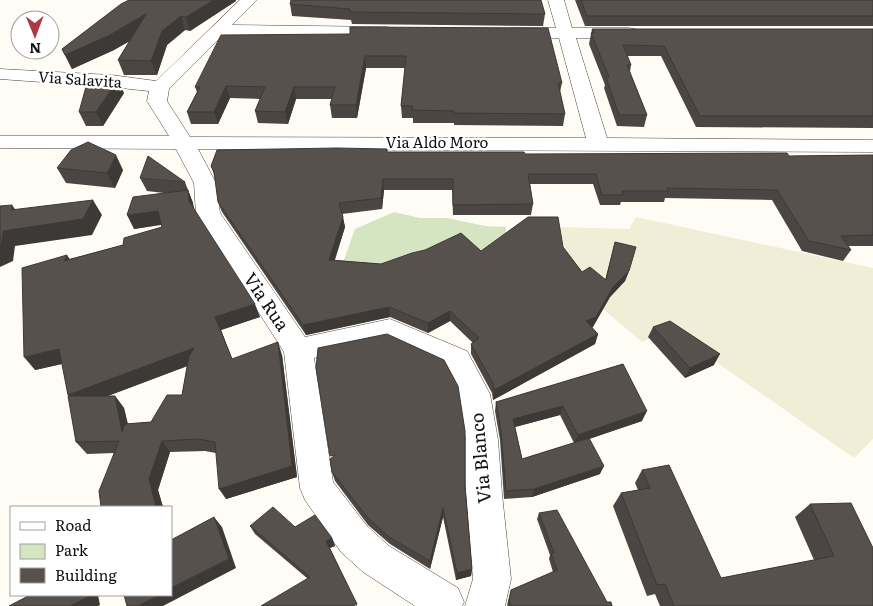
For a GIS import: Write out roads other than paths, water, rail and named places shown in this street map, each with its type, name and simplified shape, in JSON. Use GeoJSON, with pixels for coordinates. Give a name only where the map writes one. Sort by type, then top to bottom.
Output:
{"type":"FeatureCollection","features":[{"type":"Feature","properties":{"kind":"street"},"geometry":{"type":"LineString","coordinates":[[160,87],[249,0]]}},
{"type":"Feature","properties":{"kind":"street"},"geometry":{"type":"LineString","coordinates":[[556,0],[598,144]]}},
{"type":"Feature","properties":{"kind":"street"},"geometry":{"type":"LineString","coordinates":[[218,30],[402,32]]}},
{"type":"Feature","properties":{"kind":"street"},"geometry":{"type":"LineString","coordinates":[[500,33],[648,33]]}},
{"type":"Feature","properties":{"kind":"street","name":"Via Salavita"},"geometry":{"type":"LineString","coordinates":[[0,74],[111,81],[160,87]]}},
{"type":"Feature","properties":{"kind":"street","name":"Via Rua"},"geometry":{"type":"LineString","coordinates":[[160,87],[157,101],[183,142],[205,183],[208,214],[298,350],[316,488],[354,540],[376,560],[446,605]]}},
{"type":"Feature","properties":{"kind":"street","name":"Via Aldo Moro"},"geometry":{"type":"LineString","coordinates":[[0,142],[873,146]]}},
{"type":"Feature","properties":{"kind":"street","name":"Via Blanco"},"geometry":{"type":"LineString","coordinates":[[298,350],[390,330],[456,360],[474,394],[482,440],[484,494],[492,579],[485,606]]}}]}
